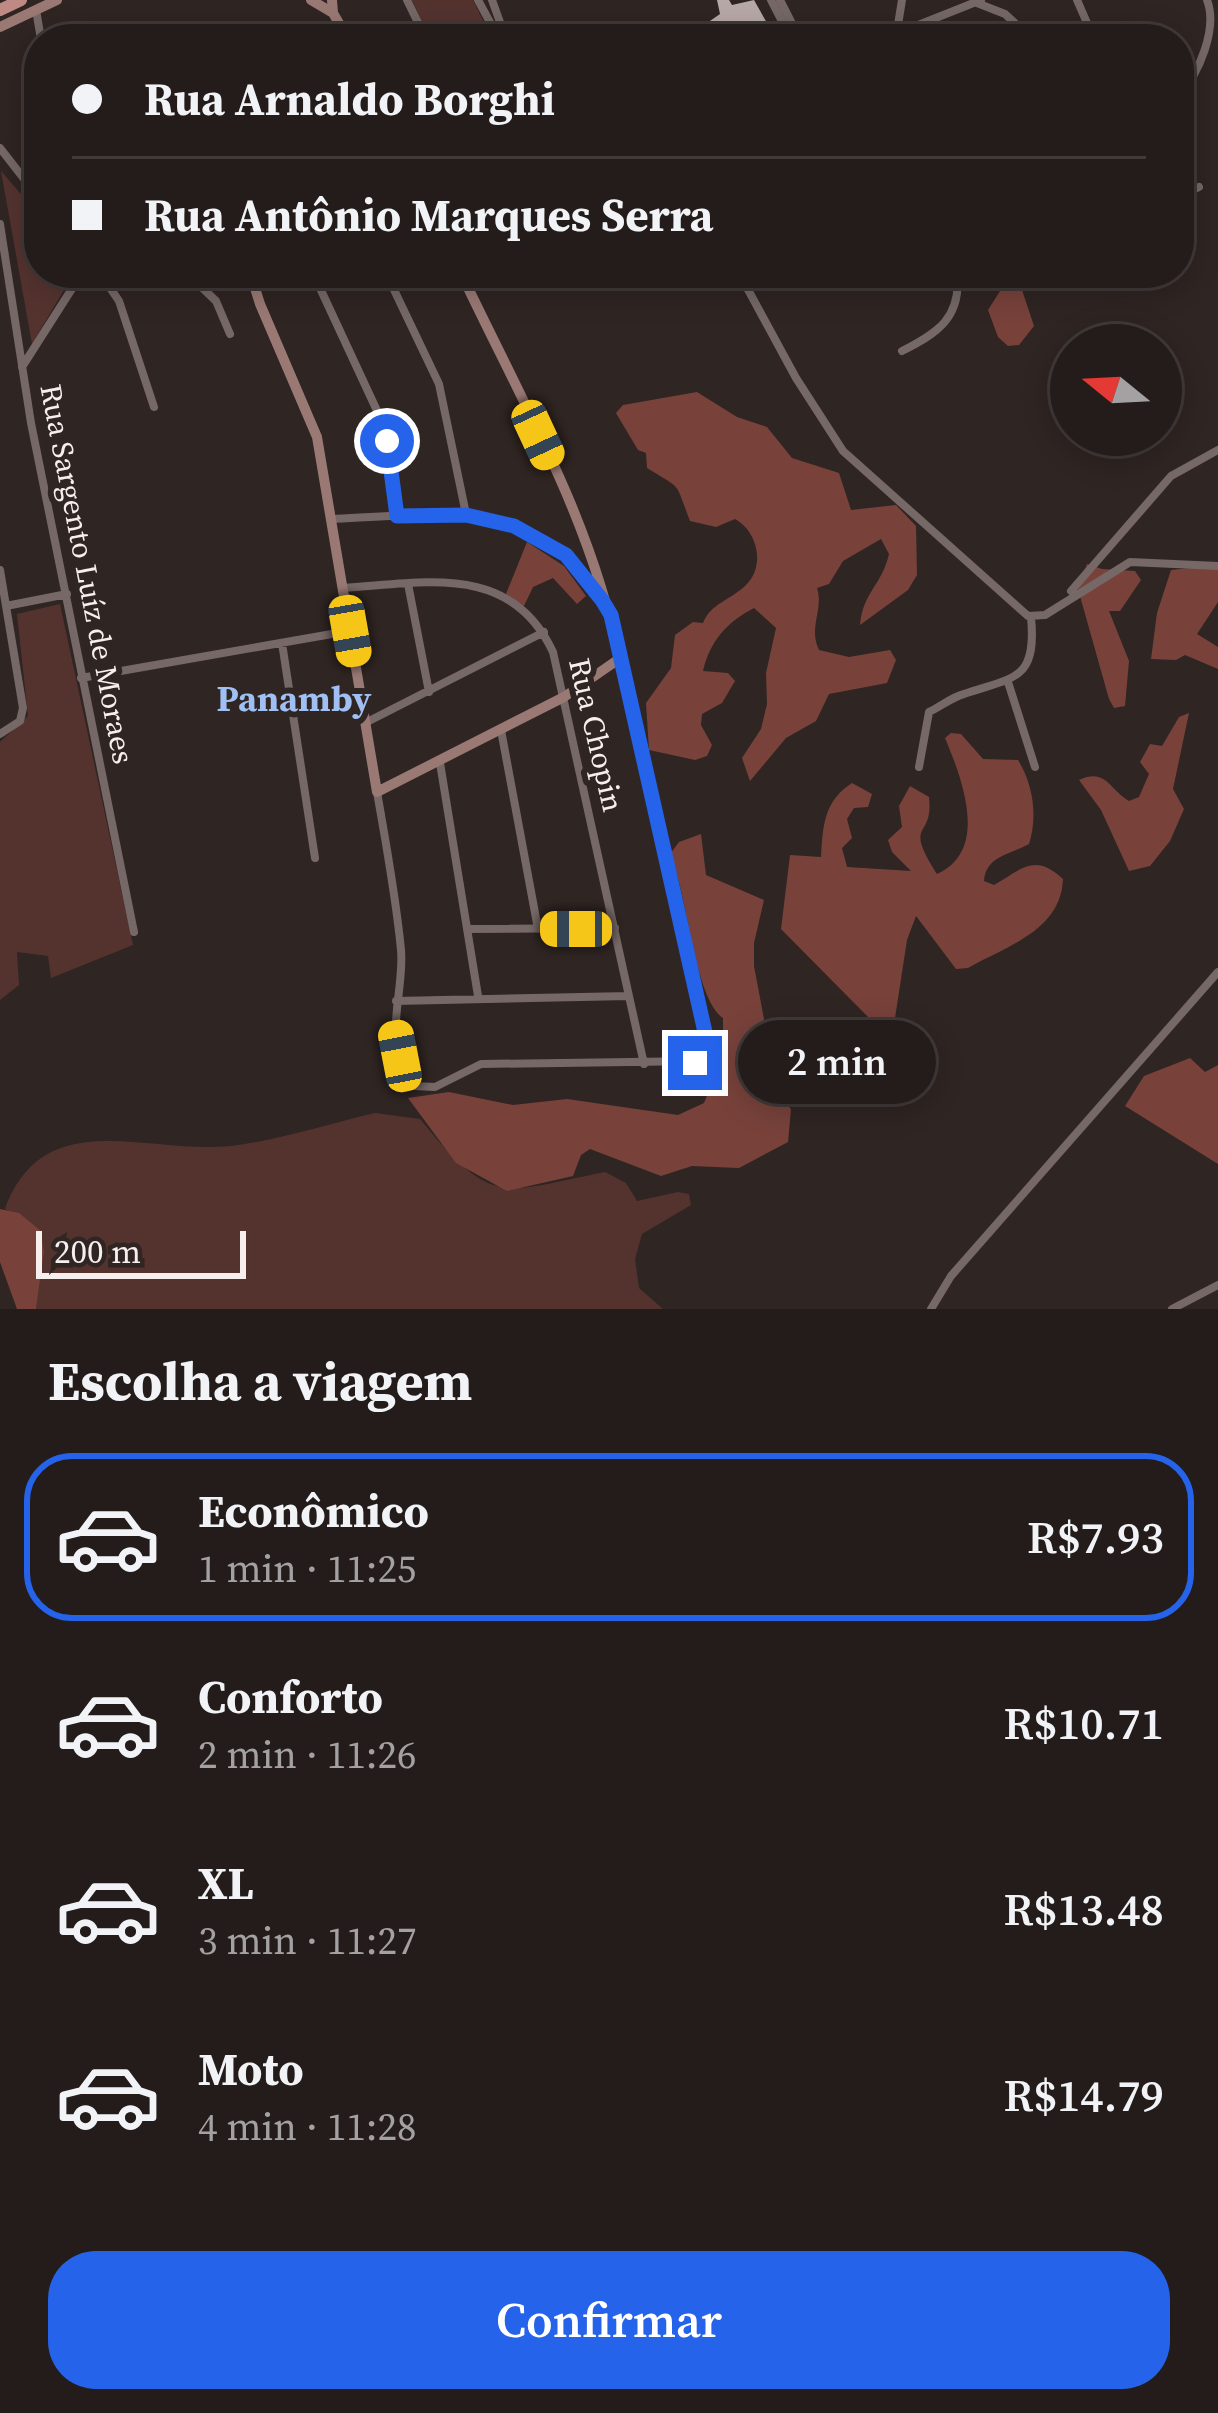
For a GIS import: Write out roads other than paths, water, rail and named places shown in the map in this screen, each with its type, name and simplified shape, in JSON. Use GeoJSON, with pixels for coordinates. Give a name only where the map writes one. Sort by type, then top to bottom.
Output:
{"type":"FeatureCollection","features":[{"type":"Feature","properties":{"kind":"main road"},"geometry":{"type":"LineString","coordinates":[[0,10],[21,0]]}},
{"type":"Feature","properties":{"kind":"street"},"geometry":{"type":"LineString","coordinates":[[0,27],[57,0]]}},
{"type":"Feature","properties":{"kind":"street"},"geometry":{"type":"LineString","coordinates":[[311,0],[332,6]]}},
{"type":"Feature","properties":{"kind":"street"},"geometry":{"type":"LineString","coordinates":[[1194,75],[1212,28],[1207,0]]}},
{"type":"Feature","properties":{"kind":"street"},"geometry":{"type":"LineString","coordinates":[[918,24],[978,1],[1016,24]]}},
{"type":"Feature","properties":{"kind":"street"},"geometry":{"type":"LineString","coordinates":[[36,10],[38,24]]}},
{"type":"Feature","properties":{"kind":"street"},"geometry":{"type":"LineString","coordinates":[[0,148],[24,179]]}},
{"type":"Feature","properties":{"kind":"street"},"geometry":{"type":"LineString","coordinates":[[0,163],[12,164]]}},
{"type":"Feature","properties":{"kind":"street"},"geometry":{"type":"LineString","coordinates":[[1194,189],[1199,187]]}},
{"type":"Feature","properties":{"kind":"street","name":"Rua Sargento Luíz de Moraes"},"geometry":{"type":"LineString","coordinates":[[0,224],[22,367],[134,932]]}},
{"type":"Feature","properties":{"kind":"street"},"geometry":{"type":"LineString","coordinates":[[22,367],[72,288]]}},
{"type":"Feature","properties":{"kind":"street"},"geometry":{"type":"LineString","coordinates":[[110,288],[119,301],[154,406]]}},
{"type":"Feature","properties":{"kind":"street"},"geometry":{"type":"LineString","coordinates":[[203,288],[216,301],[230,334]]}},
{"type":"Feature","properties":{"kind":"street"},"geometry":{"type":"LineString","coordinates":[[257,288],[317,436],[401,948],[394,1027],[409,1082],[418,1088],[435,1087],[481,1064],[695,1063],[706,1053],[707,1041],[611,615],[583,532],[468,288]]}},
{"type":"Feature","properties":{"kind":"street"},"geometry":{"type":"LineString","coordinates":[[320,288],[379,415],[397,516]]}},
{"type":"Feature","properties":{"kind":"street"},"geometry":{"type":"LineString","coordinates":[[393,288],[439,384],[466,515]]}},
{"type":"Feature","properties":{"kind":"street"},"geometry":{"type":"LineString","coordinates":[[748,288],[784,359],[843,451],[1031,617],[1031,657],[1022,673],[929,712],[919,767]]}},
{"type":"Feature","properties":{"kind":"street"},"geometry":{"type":"LineString","coordinates":[[902,351],[934,335],[950,320],[958,288]]}},
{"type":"Feature","properties":{"kind":"street"},"geometry":{"type":"LineString","coordinates":[[1067,597],[1171,476],[1218,449]]}},
{"type":"Feature","properties":{"kind":"street"},"geometry":{"type":"LineString","coordinates":[[332,519],[466,515],[514,526],[566,555],[611,615]]}},
{"type":"Feature","properties":{"kind":"street"},"geometry":{"type":"LineString","coordinates":[[566,555],[581,547],[583,532]]}},
{"type":"Feature","properties":{"kind":"street"},"geometry":{"type":"LineString","coordinates":[[1031,617],[1045,614],[1130,562],[1218,566]]}},
{"type":"Feature","properties":{"kind":"street"},"geometry":{"type":"LineString","coordinates":[[0,570],[23,707],[20,721],[0,734]]}},
{"type":"Feature","properties":{"kind":"street","name":"Rua Chopin"},"geometry":{"type":"LineString","coordinates":[[343,588],[462,583],[485,588],[522,607],[544,632],[564,697],[644,1064]]}},
{"type":"Feature","properties":{"kind":"street"},"geometry":{"type":"LineString","coordinates":[[408,584],[429,692]]}},
{"type":"Feature","properties":{"kind":"street"},"geometry":{"type":"LineString","coordinates":[[6,606],[67,594]]}},
{"type":"Feature","properties":{"kind":"street"},"geometry":{"type":"LineString","coordinates":[[81,678],[350,631]]}},
{"type":"Feature","properties":{"kind":"street"},"geometry":{"type":"LineString","coordinates":[[365,724],[544,632]]}},
{"type":"Feature","properties":{"kind":"street"},"geometry":{"type":"LineString","coordinates":[[282,643],[315,858]]}},
{"type":"Feature","properties":{"kind":"street"},"geometry":{"type":"LineString","coordinates":[[377,792],[564,697],[619,659]]}},
{"type":"Feature","properties":{"kind":"street"},"geometry":{"type":"LineString","coordinates":[[1007,682],[1035,767]]}},
{"type":"Feature","properties":{"kind":"street"},"geometry":{"type":"LineString","coordinates":[[501,730],[538,929]]}},
{"type":"Feature","properties":{"kind":"street"},"geometry":{"type":"LineString","coordinates":[[440,763],[478,996]]}},
{"type":"Feature","properties":{"kind":"street"},"geometry":{"type":"LineString","coordinates":[[467,929],[615,928]]}},
{"type":"Feature","properties":{"kind":"street"},"geometry":{"type":"LineString","coordinates":[[931,1309],[951,1276],[1218,972]]}},
{"type":"Feature","properties":{"kind":"street"},"geometry":{"type":"LineString","coordinates":[[396,1001],[629,996]]}},
{"type":"Feature","properties":{"kind":"street"},"geometry":{"type":"LineString","coordinates":[[1172,1309],[1218,1285]]}},
{"type":"Feature","properties":{"kind":"district","name":"Panamby"},"geometry":{"type":"Point","coordinates":[294,698]}}]}
